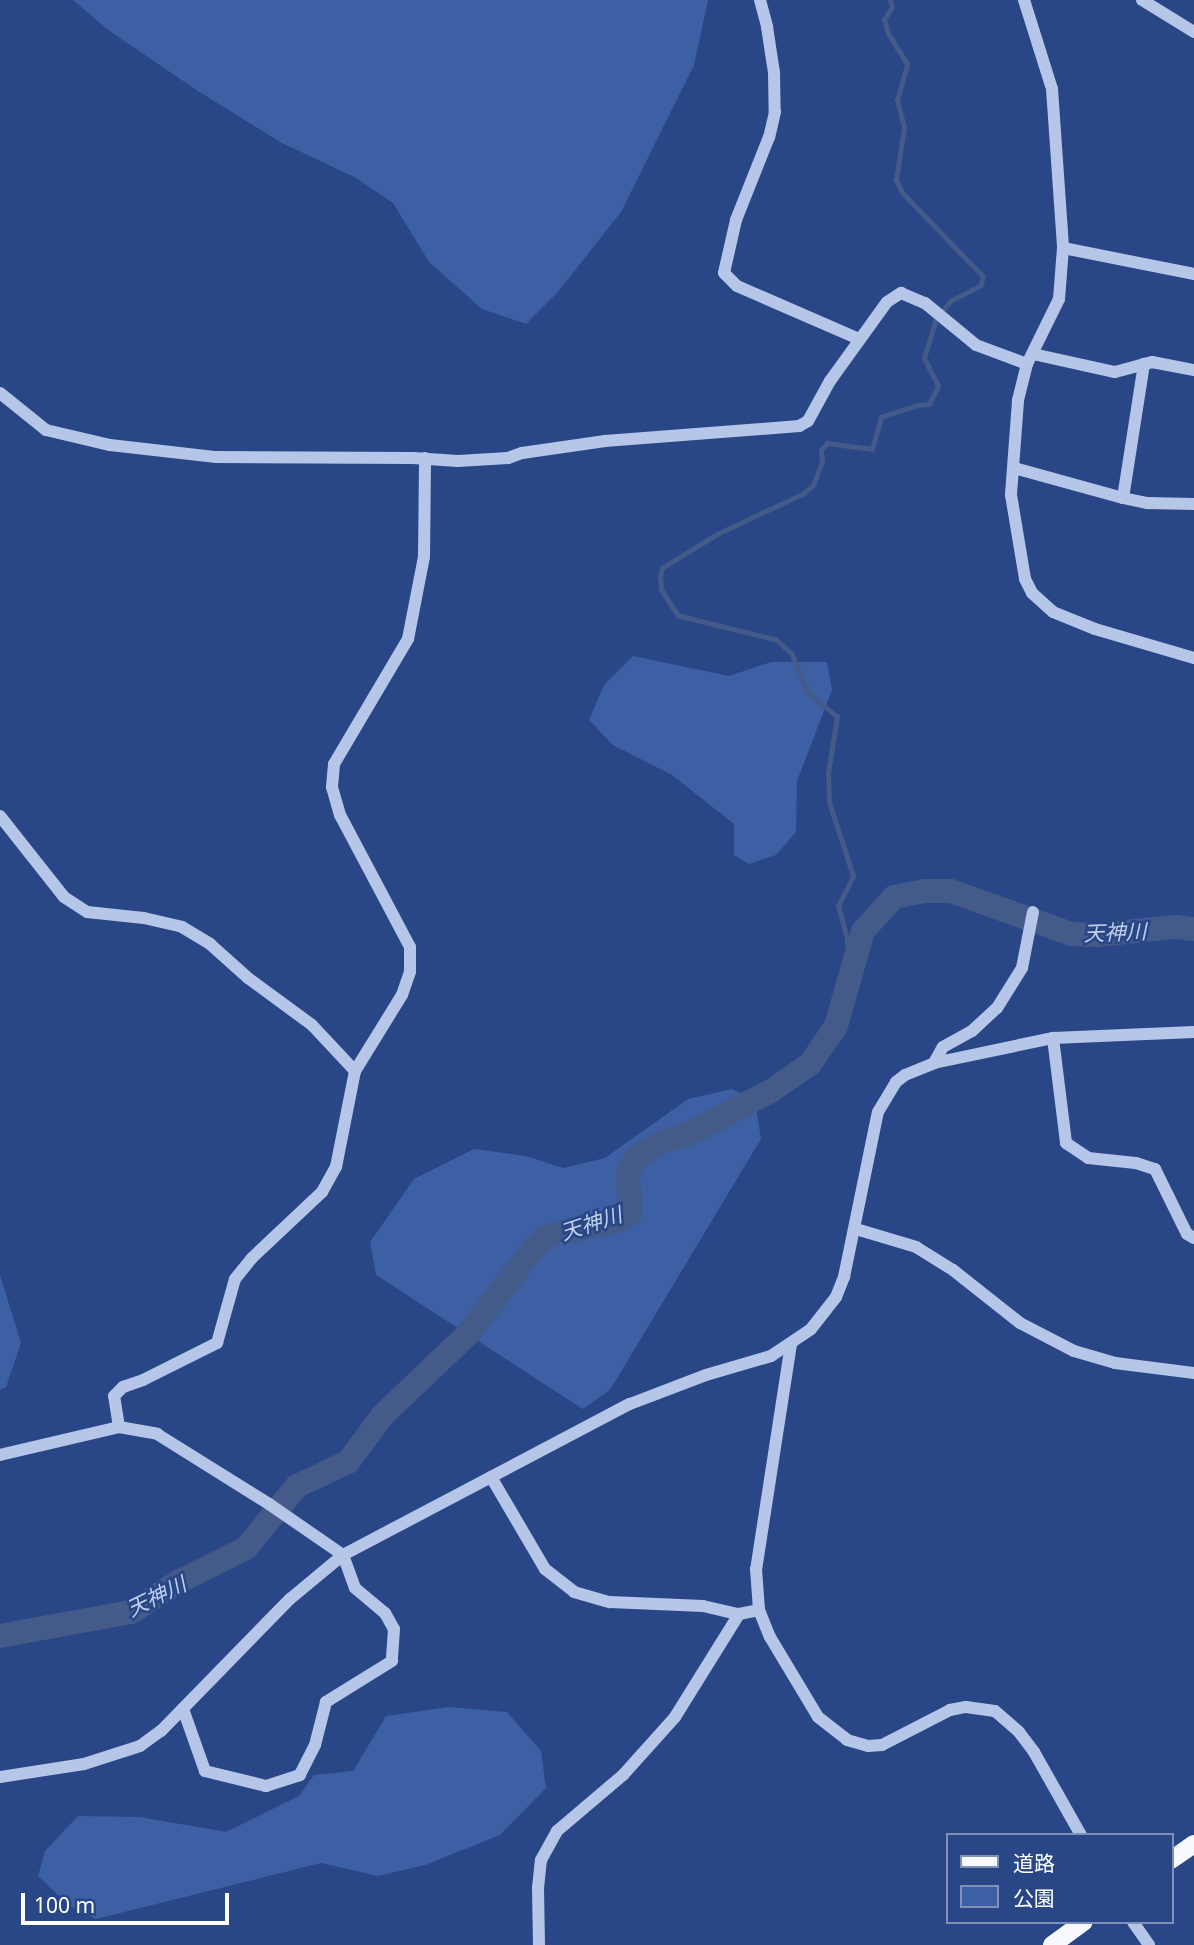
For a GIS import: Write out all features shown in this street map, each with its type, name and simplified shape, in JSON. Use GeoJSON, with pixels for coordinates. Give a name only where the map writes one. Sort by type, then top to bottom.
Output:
{"type":"FeatureCollection","features":[{"type":"Feature","properties":{"kind":"main road"},"geometry":{"type":"LineString","coordinates":[[1173,1859],[1194,1843]]}},
{"type":"Feature","properties":{"kind":"main road"},"geometry":{"type":"LineString","coordinates":[[1052,1945],[1081,1924]]}},
{"type":"Feature","properties":{"kind":"street"},"geometry":{"type":"LineString","coordinates":[[760,0],[774,74],[775,112],[769,137],[736,220],[724,273],[737,286],[859,339]]}},
{"type":"Feature","properties":{"kind":"street"},"geometry":{"type":"LineString","coordinates":[[1024,0],[1052,89],[1063,248],[1059,299],[1030,359],[1018,401],[1011,495],[1025,579],[1040,603],[1053,612],[1094,629],[1194,658]]}},
{"type":"Feature","properties":{"kind":"street"},"geometry":{"type":"LineString","coordinates":[[1142,0],[1194,32]]}},
{"type":"Feature","properties":{"kind":"street"},"geometry":{"type":"LineString","coordinates":[[1063,248],[1194,274]]}},
{"type":"Feature","properties":{"kind":"street"},"geometry":{"type":"LineString","coordinates":[[0,393],[46,430],[110,445],[216,457],[425,458],[458,461],[508,458],[522,453],[605,441],[799,426],[808,421],[830,381],[887,302],[901,293],[925,303],[976,345],[1030,359],[1115,372],[1152,362],[1194,370]]}},
{"type":"Feature","properties":{"kind":"street"},"geometry":{"type":"LineString","coordinates":[[1123,498],[1144,364]]}},
{"type":"Feature","properties":{"kind":"street"},"geometry":{"type":"LineString","coordinates":[[119,1427],[114,1396],[122,1387],[143,1380],[218,1343],[235,1279],[252,1258],[322,1192],[336,1167],[355,1071],[402,995],[410,972],[410,947],[340,815],[332,787],[334,764],[408,639],[424,556],[425,458]]}},
{"type":"Feature","properties":{"kind":"street"},"geometry":{"type":"LineString","coordinates":[[1014,468],[1147,503],[1194,504]]}},
{"type":"Feature","properties":{"kind":"street"},"geometry":{"type":"LineString","coordinates":[[0,816],[64,898],[87,912],[144,918],[192,933],[312,1025],[355,1071]]}},
{"type":"Feature","properties":{"kind":"street"},"geometry":{"type":"LineString","coordinates":[[934,1063],[943,1047],[972,1031],[996,1008],[1022,968],[1033,912]]}},
{"type":"Feature","properties":{"kind":"street"},"geometry":{"type":"LineString","coordinates":[[0,1777],[118,1755],[140,1746],[161,1731],[290,1599],[343,1555],[630,1404],[696,1379],[771,1356],[791,1344],[824,1315],[836,1297],[848,1266],[878,1112],[896,1083],[934,1063],[1053,1038],[1194,1032]]}},
{"type":"Feature","properties":{"kind":"street"},"geometry":{"type":"LineString","coordinates":[[1053,1038],[1066,1143],[1088,1158],[1136,1163],[1155,1169],[1187,1234],[1194,1238]]}},
{"type":"Feature","properties":{"kind":"street"},"geometry":{"type":"LineString","coordinates":[[856,1229],[916,1247],[953,1269],[1020,1323],[1074,1351],[1115,1363],[1194,1373]]}},
{"type":"Feature","properties":{"kind":"street"},"geometry":{"type":"LineString","coordinates":[[791,1344],[756,1569],[759,1610],[770,1637],[818,1717],[835,1733],[853,1742],[882,1745],[950,1710],[966,1707],[995,1712],[1019,1732],[1034,1752],[1080,1833]]}},
{"type":"Feature","properties":{"kind":"street"},"geometry":{"type":"LineString","coordinates":[[0,1455],[119,1427],[157,1434],[269,1504],[343,1555],[355,1588],[385,1613],[394,1629],[392,1661],[326,1702],[315,1745],[300,1775],[266,1786],[205,1771],[183,1709]]}},
{"type":"Feature","properties":{"kind":"street"},"geometry":{"type":"LineString","coordinates":[[491,1477],[545,1569],[574,1592],[610,1602],[703,1606],[739,1614],[759,1610]]}},
{"type":"Feature","properties":{"kind":"street"},"geometry":{"type":"LineString","coordinates":[[539,1945],[538,1888],[541,1860],[557,1831],[623,1775],[674,1717],[739,1614]]}},
{"type":"Feature","properties":{"kind":"street"},"geometry":{"type":"LineString","coordinates":[[1134,1924],[1149,1945]]}},
{"type":"Feature","properties":{"kind":"green space"},"geometry":{"type":"Polygon","coordinates":[[[73,0],[708,0],[694,65],[621,212],[557,293],[526,324],[482,309],[429,262],[393,203],[356,178],[280,142],[198,91],[108,30],[73,0]]]}},
{"type":"Feature","properties":{"kind":"green space"},"geometry":{"type":"Polygon","coordinates":[[[633,656],[729,676],[771,662],[827,662],[832,690],[797,781],[796,832],[776,855],[749,864],[734,855],[734,824],[672,775],[613,745],[589,720],[604,685],[633,656]]]}},
{"type":"Feature","properties":{"kind":"green space"},"geometry":{"type":"Polygon","coordinates":[[[732,1089],[755,1101],[761,1139],[610,1390],[583,1409],[376,1275],[370,1242],[414,1179],[474,1149],[526,1156],[563,1168],[605,1158],[688,1099],[732,1089]]]}},
{"type":"Feature","properties":{"kind":"green space"},"geometry":{"type":"Polygon","coordinates":[[[0,1275],[21,1343],[6,1387],[0,1390],[0,1275]]]}},
{"type":"Feature","properties":{"kind":"green space"},"geometry":{"type":"Polygon","coordinates":[[[449,1707],[507,1712],[541,1751],[546,1788],[500,1835],[425,1865],[378,1876],[321,1863],[96,1919],[71,1907],[38,1876],[45,1851],[78,1816],[140,1817],[226,1832],[299,1796],[314,1775],[353,1771],[386,1716],[449,1707]]]}},
{"type":"Feature","properties":{"kind":"waterway"},"geometry":{"type":"LineString","coordinates":[[850,970],[847,939],[838,906],[853,876],[829,802],[828,773],[837,717],[808,693],[791,653],[776,640],[678,616],[661,590],[660,576],[662,568],[717,534],[804,493],[813,485],[822,462],[821,450],[827,443],[872,449],[881,417],[917,405],[929,404],[938,386],[924,358],[935,321],[950,301],[980,286],[983,277],[903,194],[896,180],[904,128],[897,100],[907,64],[888,33],[884,20],[892,7],[890,0]]}},
{"type":"Feature","properties":{"kind":"waterway","name":"天神川"},"geometry":{"type":"LineString","coordinates":[[0,1636],[131,1612],[180,1581],[246,1548],[297,1486],[348,1462],[383,1415],[468,1334],[533,1249],[547,1236],[620,1220],[630,1214],[628,1173],[637,1157],[664,1141],[688,1134],[771,1091],[810,1064],[836,1026],[863,931],[894,897],[924,891],[951,891],[1071,934],[1097,935],[1175,927],[1194,929]]}}]}
